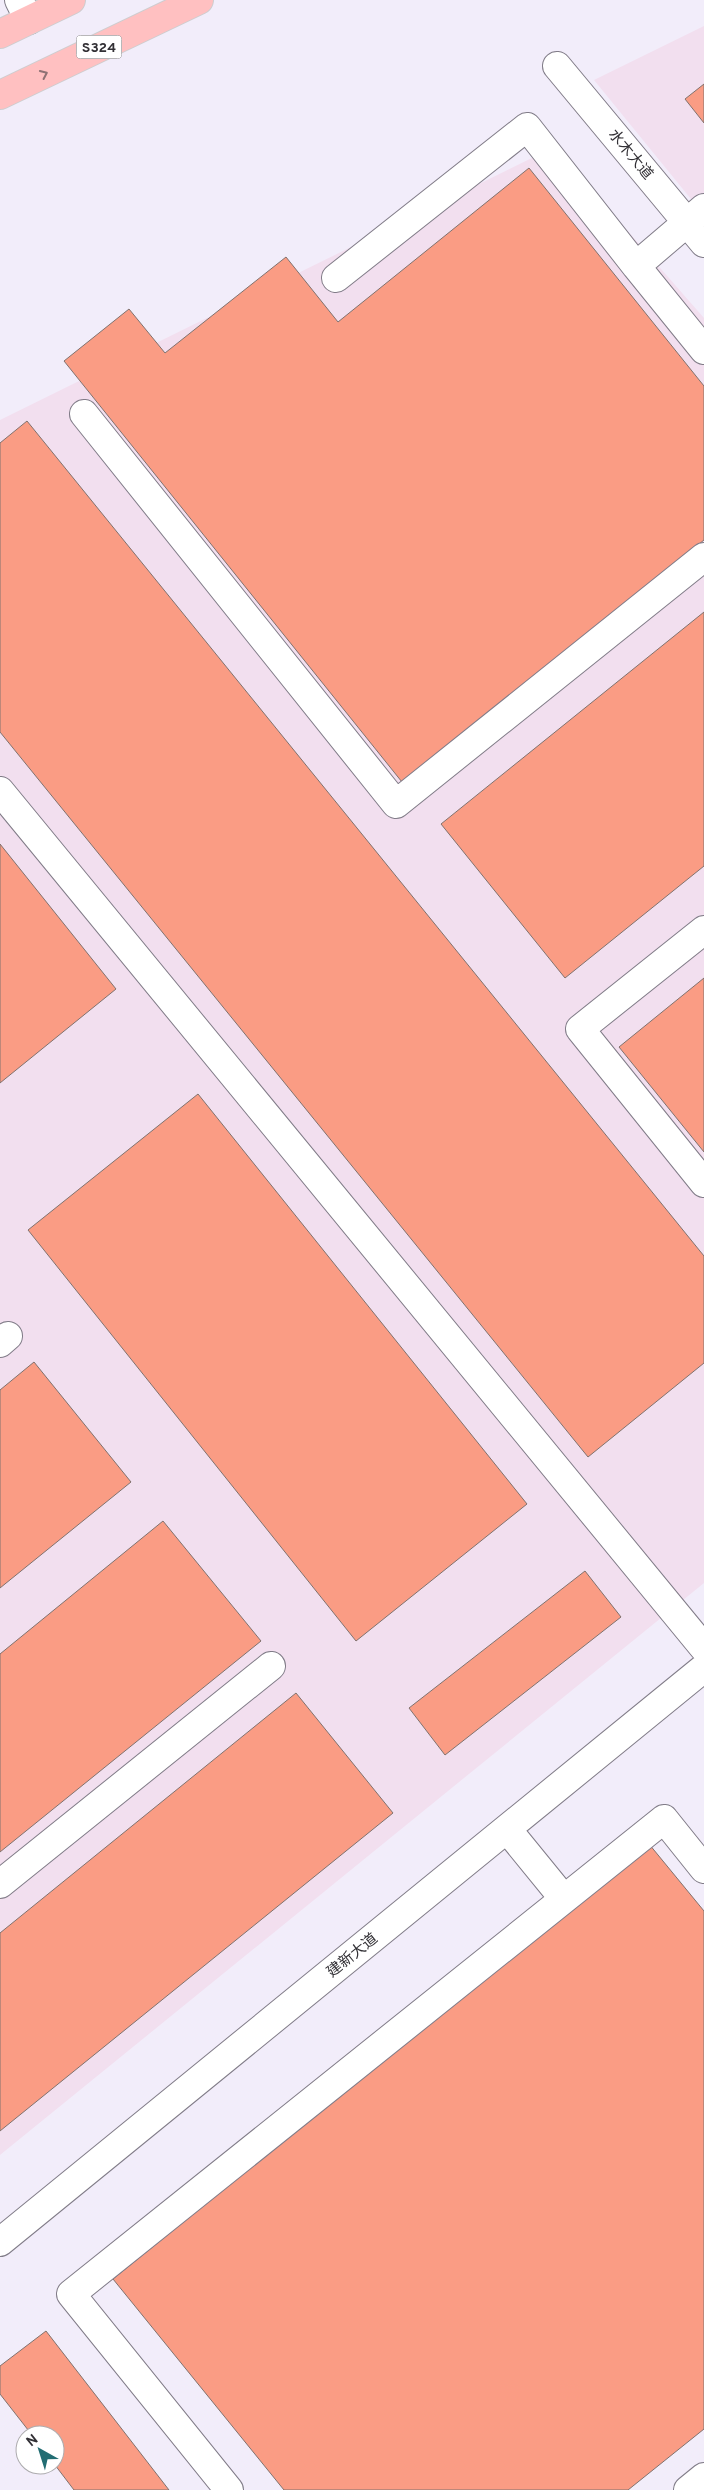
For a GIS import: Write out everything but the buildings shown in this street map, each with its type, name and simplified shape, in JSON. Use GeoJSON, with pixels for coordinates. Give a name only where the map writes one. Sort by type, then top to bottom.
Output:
{"type":"FeatureCollection","features":[{"type":"Feature","properties":{"kind":"main road"},"geometry":{"type":"LineString","coordinates":[[0,34],[24,10],[71,0]]}},
{"type":"Feature","properties":{"kind":"main road","name":"S324"},"geometry":{"type":"LineString","coordinates":[[0,95],[199,0]]}},
{"type":"Feature","properties":{"kind":"street","name":"水木大道"},"geometry":{"type":"LineString","coordinates":[[557,66],[695,214],[704,243]]}},
{"type":"Feature","properties":{"kind":"street"},"geometry":{"type":"LineString","coordinates":[[336,278],[527,127],[704,350]]}},
{"type":"Feature","properties":{"kind":"street"},"geometry":{"type":"LineString","coordinates":[[636,266],[695,214]]}},
{"type":"Feature","properties":{"kind":"street"},"geometry":{"type":"LineString","coordinates":[[84,414],[396,804],[704,557]]}},
{"type":"Feature","properties":{"kind":"street"},"geometry":{"type":"LineString","coordinates":[[0,791],[704,1648]]}},
{"type":"Feature","properties":{"kind":"street"},"geometry":{"type":"LineString","coordinates":[[704,930],[580,1029],[704,1183]]}},
{"type":"Feature","properties":{"kind":"street"},"geometry":{"type":"LineString","coordinates":[[0,1884],[271,1666]]}},
{"type":"Feature","properties":{"kind":"street","name":"建新大道"},"geometry":{"type":"LineString","coordinates":[[0,2242],[704,1668]]}},
{"type":"Feature","properties":{"kind":"street"},"geometry":{"type":"LineString","coordinates":[[229,2490],[72,2294],[664,1819],[704,1869]]}},
{"type":"Feature","properties":{"kind":"street"},"geometry":{"type":"LineString","coordinates":[[507,1829],[564,1899]]}},
{"type":"Feature","properties":{"kind":"street"},"geometry":{"type":"LineString","coordinates":[[688,2490],[704,2478]]}},
{"type":"Feature","properties":{"kind":"shaded area"},"geometry":{"type":"Polygon","coordinates":[[[704,26],[704,215],[594,80],[704,26]]]}},
{"type":"Feature","properties":{"kind":"shaded area"},"geometry":{"type":"Polygon","coordinates":[[[554,147],[704,318],[704,1583],[0,2155],[0,420],[554,147]]]}}]}
